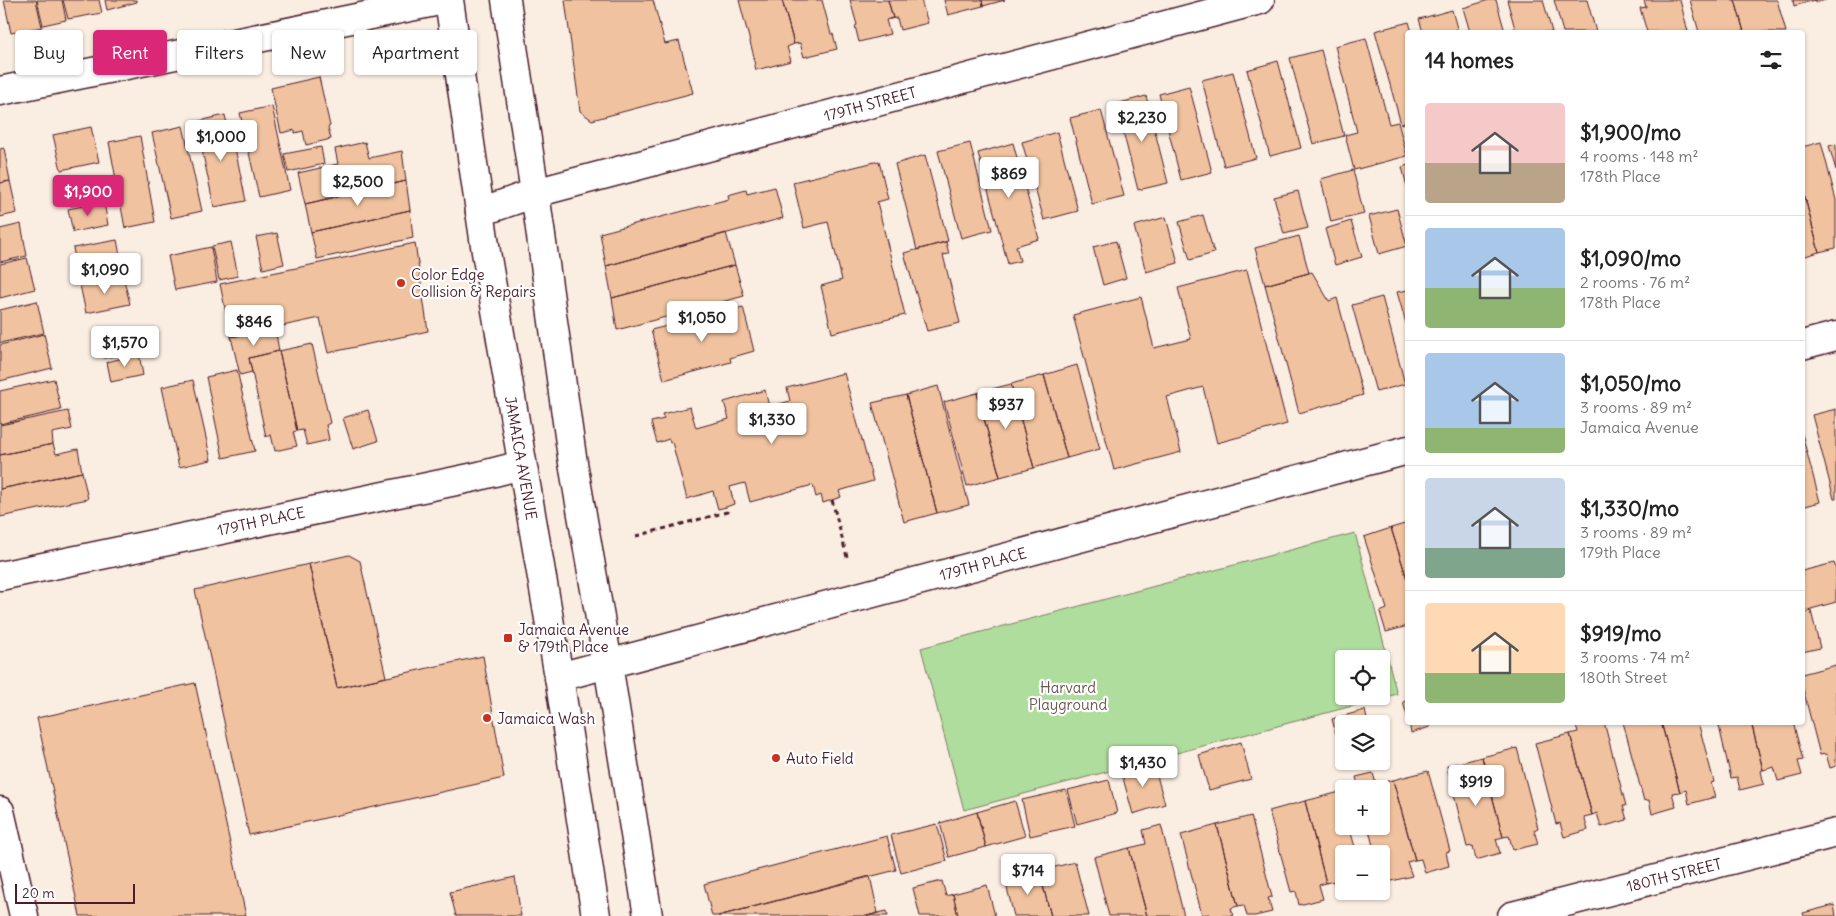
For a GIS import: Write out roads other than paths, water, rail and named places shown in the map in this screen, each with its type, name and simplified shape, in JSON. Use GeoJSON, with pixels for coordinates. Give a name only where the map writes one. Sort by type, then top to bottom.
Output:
{"type":"FeatureCollection","features":[{"type":"Feature","properties":{"kind":"street"},"geometry":{"type":"LineString","coordinates":[[0,91],[444,0]]}},
{"type":"Feature","properties":{"kind":"street","name":"JAMAICA AVENUE"},"geometry":{"type":"LineString","coordinates":[[449,0],[480,212],[559,677],[596,916]]}},
{"type":"Feature","properties":{"kind":"street"},"geometry":{"type":"LineString","coordinates":[[506,0],[572,457],[608,664],[648,916]]}},
{"type":"Feature","properties":{"kind":"street","name":"179TH STREET"},"geometry":{"type":"LineString","coordinates":[[480,212],[535,193],[1260,0]]}},
{"type":"Feature","properties":{"kind":"street"},"geometry":{"type":"LineString","coordinates":[[1805,344],[1836,336]]}},
{"type":"Feature","properties":{"kind":"street","name":"179TH PLACE"},"geometry":{"type":"LineString","coordinates":[[559,677],[1405,451]]}},
{"type":"Feature","properties":{"kind":"street","name":"179TH PLACE"},"geometry":{"type":"LineString","coordinates":[[0,576],[475,477],[522,465]]}},
{"type":"Feature","properties":{"kind":"street"},"geometry":{"type":"LineString","coordinates":[[0,811],[24,916]]}},
{"type":"Feature","properties":{"kind":"street","name":"180TH STREET"},"geometry":{"type":"LineString","coordinates":[[1512,916],[1836,833]]}},
{"type":"Feature","properties":{"kind":"place","name":"Color Edge Collision & Repairs"},"geometry":{"type":"Point","coordinates":[401,283]}},
{"type":"Feature","properties":{"kind":"place","name":"Jamaica Avenue & 179th Place"},"geometry":{"type":"Point","coordinates":[508,638]}},
{"type":"Feature","properties":{"kind":"place","name":"Jamaica Wash"},"geometry":{"type":"Point","coordinates":[487,718]}},
{"type":"Feature","properties":{"kind":"place","name":"Auto Field"},"geometry":{"type":"Point","coordinates":[776,758]}},
{"type":"Feature","properties":{"kind":"park label","name":"Harvard Playground"},"geometry":{"type":"Point","coordinates":[1068,696]}}]}
